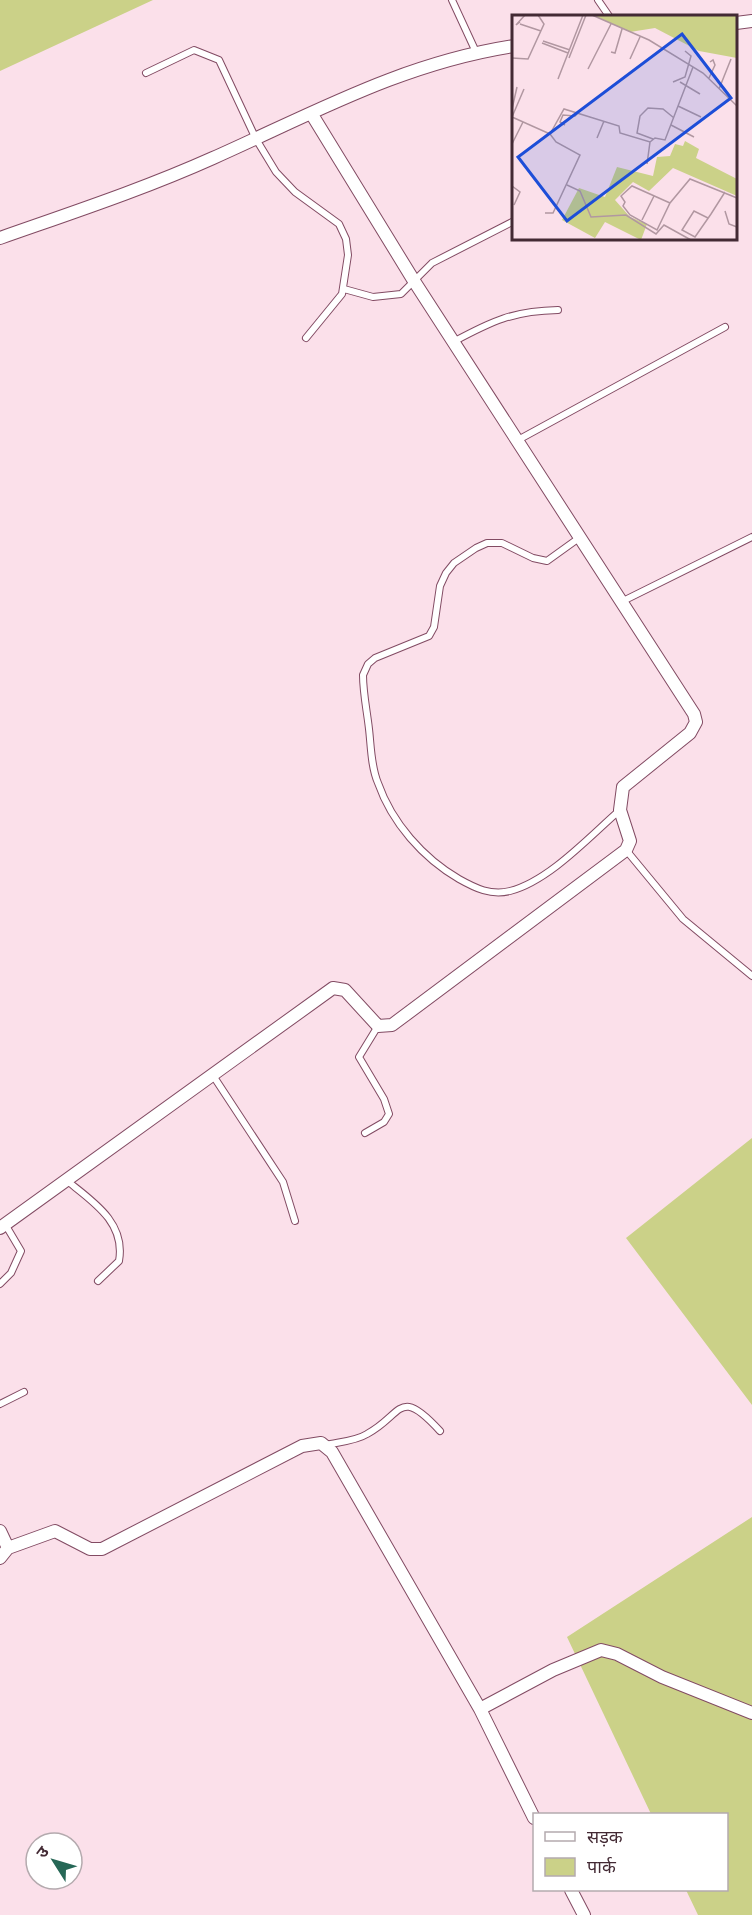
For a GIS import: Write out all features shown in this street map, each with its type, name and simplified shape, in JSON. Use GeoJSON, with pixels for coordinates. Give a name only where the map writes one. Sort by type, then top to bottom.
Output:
{"type":"FeatureCollection","features":[{"type":"Feature","properties":{"kind":"street"},"geometry":{"type":"LineString","coordinates":[[737,23],[752,21]]}},
{"type":"Feature","properties":{"kind":"street"},"geometry":{"type":"LineString","coordinates":[[0,238],[95,205],[256,139],[413,69],[476,52],[512,46]]}},
{"type":"Feature","properties":{"kind":"street"},"geometry":{"type":"LineString","coordinates":[[3,1226],[333,988],[345,990],[378,1026],[392,1025],[626,850],[630,841],[620,810],[621,792],[627,782],[690,733],[696,722],[694,714],[414,281],[311,113]]}},
{"type":"Feature","properties":{"kind":"street"},"geometry":{"type":"LineString","coordinates":[[0,1531],[4,1553],[55,1531],[90,1549],[102,1549],[302,1446],[314,1442],[326,1445],[480,1709],[533,1816]]}},
{"type":"Feature","properties":{"kind":"street"},"geometry":{"type":"LineString","coordinates":[[480,1709],[553,1670],[601,1650],[617,1654],[662,1677],[752,1713]]}},
{"type":"Feature","properties":{"kind":"street"},"geometry":{"type":"LineString","coordinates":[[572,1891],[584,1915]]}},
{"type":"Feature","properties":{"kind":"lane"},"geometry":{"type":"LineString","coordinates":[[452,0],[476,52]]}},
{"type":"Feature","properties":{"kind":"lane"},"geometry":{"type":"LineString","coordinates":[[598,0],[608,15]]}},
{"type":"Feature","properties":{"kind":"lane"},"geometry":{"type":"LineString","coordinates":[[146,73],[194,51],[218,59],[256,139],[287,185],[339,224],[346,239],[348,255],[344,290],[306,338]]}},
{"type":"Feature","properties":{"kind":"lane"},"geometry":{"type":"LineString","coordinates":[[344,290],[373,297],[396,296],[405,292],[432,263],[512,222]]}},
{"type":"Feature","properties":{"kind":"lane"},"geometry":{"type":"LineString","coordinates":[[453,342],[501,317],[529,311],[558,310]]}},
{"type":"Feature","properties":{"kind":"lane"},"geometry":{"type":"LineString","coordinates":[[518,440],[725,327]]}},
{"type":"Feature","properties":{"kind":"lane"},"geometry":{"type":"LineString","coordinates":[[620,602],[752,537]]}},
{"type":"Feature","properties":{"kind":"lane"},"geometry":{"type":"LineString","coordinates":[[579,538],[547,561],[494,542],[476,548],[454,563],[440,586],[434,627],[429,636],[375,658],[368,664],[363,675],[375,774],[388,803],[409,837],[423,852],[439,867],[492,893],[512,891],[543,876],[620,810]]}},
{"type":"Feature","properties":{"kind":"lane"},"geometry":{"type":"LineString","coordinates":[[626,850],[683,919],[752,976]]}},
{"type":"Feature","properties":{"kind":"lane"},"geometry":{"type":"LineString","coordinates":[[365,1133],[384,1122],[389,1114],[384,1099],[359,1057],[378,1026]]}},
{"type":"Feature","properties":{"kind":"lane"},"geometry":{"type":"LineString","coordinates":[[212,1074],[283,1182],[292,1205],[295,1221]]}},
{"type":"Feature","properties":{"kind":"lane"},"geometry":{"type":"LineString","coordinates":[[65,1180],[105,1212],[115,1226],[120,1249],[119,1261],[98,1281]]}},
{"type":"Feature","properties":{"kind":"lane"},"geometry":{"type":"LineString","coordinates":[[0,1284],[11,1272],[21,1251],[3,1226]]}},
{"type":"Feature","properties":{"kind":"lane"},"geometry":{"type":"LineString","coordinates":[[0,1404],[24,1392]]}},
{"type":"Feature","properties":{"kind":"lane"},"geometry":{"type":"LineString","coordinates":[[326,1445],[365,1436],[392,1413],[405,1407],[420,1412],[440,1431]]}},
{"type":"Feature","properties":{"kind":"green space"},"geometry":{"type":"Polygon","coordinates":[[[0,0],[153,0],[0,71],[0,0]]]}},
{"type":"Feature","properties":{"kind":"green space"},"geometry":{"type":"Polygon","coordinates":[[[752,1138],[752,1405],[626,1238],[752,1138]]]}},
{"type":"Feature","properties":{"kind":"green space"},"geometry":{"type":"Polygon","coordinates":[[[752,1517],[752,1915],[698,1915],[686,1891],[728,1891],[728,1813],[651,1813],[567,1637],[752,1517]]]}}]}
